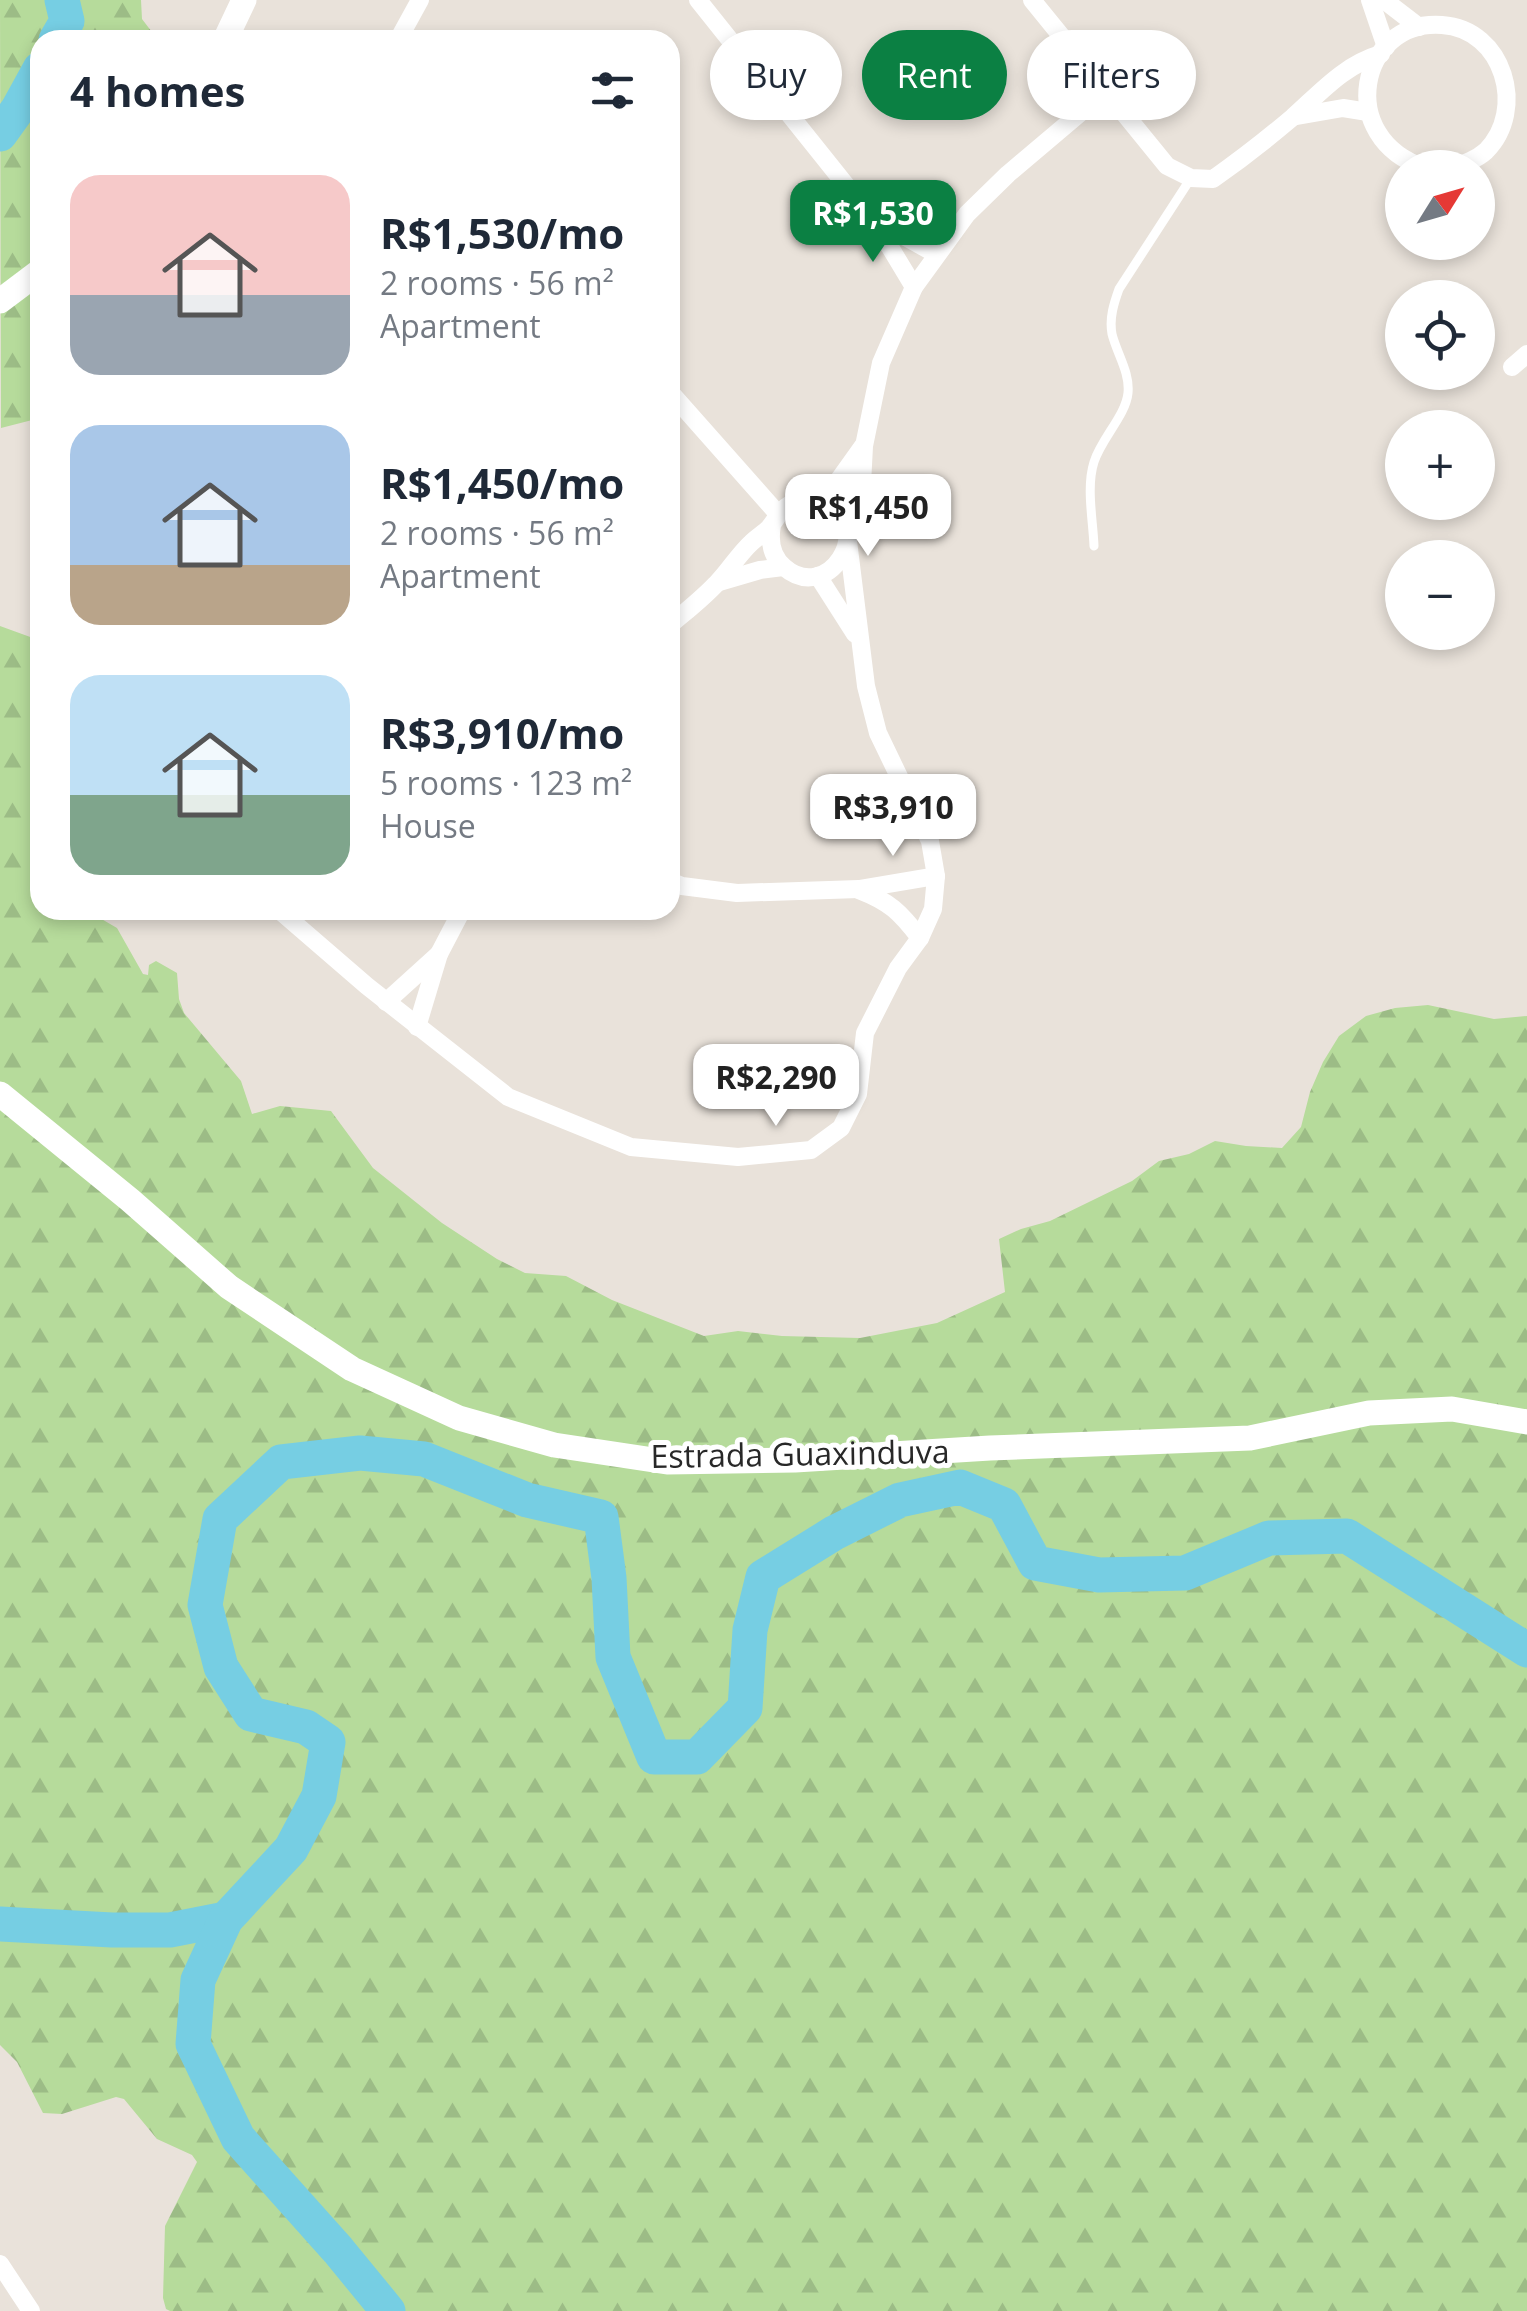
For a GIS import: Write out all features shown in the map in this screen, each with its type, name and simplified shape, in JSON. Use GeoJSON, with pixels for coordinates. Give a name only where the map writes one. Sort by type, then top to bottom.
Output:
{"type":"FeatureCollection","features":[{"type":"Feature","properties":{"kind":"street"},"geometry":{"type":"LineString","coordinates":[[230,30],[244,0]]}},
{"type":"Feature","properties":{"kind":"street"},"geometry":{"type":"LineString","coordinates":[[698,0],[873,219],[914,288]]}},
{"type":"Feature","properties":{"kind":"street"},"geometry":{"type":"LineString","coordinates":[[1032,0],[1056,30]]}},
{"type":"Feature","properties":{"kind":"street"},"geometry":{"type":"LineString","coordinates":[[1370,0],[1383,50]]}},
{"type":"Feature","properties":{"kind":"street"},"geometry":{"type":"LineString","coordinates":[[1384,0],[1420,27]]}},
{"type":"Feature","properties":{"kind":"street"},"geometry":{"type":"LineString","coordinates":[[403,30],[418,3]]}},
{"type":"Feature","properties":{"kind":"street"},"geometry":{"type":"LineString","coordinates":[[415,30],[418,3]]}},
{"type":"Feature","properties":{"kind":"street"},"geometry":{"type":"LineString","coordinates":[[1390,150],[1376,132],[1368,112],[1370,72],[1383,50],[1396,38],[1420,27],[1441,25],[1462,29],[1480,39],[1496,54],[1506,73],[1508,115],[1487,150]]}},
{"type":"Feature","properties":{"kind":"street"},"geometry":{"type":"LineString","coordinates":[[1128,120],[1167,166],[1191,178],[1213,180],[1343,71],[1383,50]]}},
{"type":"Feature","properties":{"kind":"street"},"geometry":{"type":"LineString","coordinates":[[1291,118],[1343,108],[1368,112]]}},
{"type":"Feature","properties":{"kind":"street"},"geometry":{"type":"LineString","coordinates":[[718,582],[783,567],[805,577],[818,576],[838,564],[845,553],[862,484],[864,446],[882,363],[914,288],[967,214],[1072,120]]}},
{"type":"Feature","properties":{"kind":"street"},"geometry":{"type":"LineString","coordinates":[[873,219],[936,254]]}},
{"type":"Feature","properties":{"kind":"street"},"geometry":{"type":"LineString","coordinates":[[0,302],[30,279]]}},
{"type":"Feature","properties":{"kind":"street"},"geometry":{"type":"LineString","coordinates":[[680,404],[775,520],[771,548],[783,567]]}},
{"type":"Feature","properties":{"kind":"street"},"geometry":{"type":"LineString","coordinates":[[822,502],[864,446]]}},
{"type":"Feature","properties":{"kind":"street"},"geometry":{"type":"LineString","coordinates":[[291,920],[386,1002],[508,1097],[631,1148],[738,1157],[811,1150],[841,1128],[858,1094],[865,1033],[934,909],[936,876],[930,840],[878,732],[858,639],[847,534],[834,508],[810,499],[787,506],[718,582],[680,616]]}},
{"type":"Feature","properties":{"kind":"street"},"geometry":{"type":"LineString","coordinates":[[818,576],[858,639]]}},
{"type":"Feature","properties":{"kind":"street"},"geometry":{"type":"LineString","coordinates":[[680,885],[737,893],[858,890],[936,876]]}},
{"type":"Feature","properties":{"kind":"street"},"geometry":{"type":"LineString","coordinates":[[858,890],[895,908],[920,938]]}},
{"type":"Feature","properties":{"kind":"street"},"geometry":{"type":"LineString","coordinates":[[417,1027],[439,954],[457,920]]}},
{"type":"Feature","properties":{"kind":"street"},"geometry":{"type":"LineString","coordinates":[[386,1002],[439,954]]}},
{"type":"Feature","properties":{"kind":"street","name":"Estrada Guaxinduva"},"geometry":{"type":"LineString","coordinates":[[0,1094],[229,1286],[352,1369],[459,1418],[554,1445],[667,1462],[795,1460],[1250,1438],[1369,1413],[1452,1410],[1527,1422]]}},
{"type":"Feature","properties":{"kind":"street"},"geometry":{"type":"LineString","coordinates":[[0,2264],[32,2311]]}},
{"type":"Feature","properties":{"kind":"lane"},"geometry":{"type":"LineString","coordinates":[[1094,546],[1091,475],[1099,448],[1126,402],[1128,390],[1112,332],[1112,309],[1119,289],[1191,178]]}},
{"type":"Feature","properties":{"kind":"green space"},"geometry":{"type":"Polygon","coordinates":[[[0,0],[141,0],[142,19],[150,30],[30,30],[30,421],[1,428],[0,0]]]}},
{"type":"Feature","properties":{"kind":"green space"},"geometry":{"type":"Polygon","coordinates":[[[0,626],[30,637],[30,920],[103,920],[117,928],[143,974],[148,975],[149,965],[156,961],[177,973],[184,1013],[241,1081],[252,1114],[280,1106],[331,1111],[373,1168],[442,1223],[497,1259],[525,1273],[566,1276],[612,1300],[704,1336],[738,1331],[860,1338],[937,1323],[1005,1292],[999,1239],[1050,1221],[1132,1181],[1159,1161],[1189,1154],[1215,1141],[1282,1148],[1301,1127],[1310,1092],[1339,1036],[1366,1016],[1428,1005],[1494,1019],[1527,1016],[1527,2311],[170,2311],[163,2298],[165,2226],[197,2162],[192,2155],[157,2139],[124,2099],[116,2097],[62,2114],[43,2113],[17,2062],[0,2045],[0,626]]]}},
{"type":"Feature","properties":{"kind":"waterway"},"geometry":{"type":"LineString","coordinates":[[62,0],[67,21],[62,30]]}},
{"type":"Feature","properties":{"kind":"waterway"},"geometry":{"type":"LineString","coordinates":[[0,134],[30,87]]}},
{"type":"Feature","properties":{"kind":"waterway"},"geometry":{"type":"LineString","coordinates":[[388,2311],[238,2138],[193,2044],[198,1980],[226,1919],[291,1849],[319,1796],[328,1742],[306,1727],[251,1714],[221,1667],[205,1605],[220,1519],[281,1462],[360,1453],[424,1459],[527,1500],[601,1517],[613,1657],[654,1757],[697,1757],[745,1708],[750,1630],[763,1577],[834,1533],[900,1500],[960,1487],[1004,1505],[1035,1563],[1099,1575],[1185,1573],[1269,1538],[1347,1536],[1527,1650]]}},
{"type":"Feature","properties":{"kind":"waterway"},"geometry":{"type":"LineString","coordinates":[[0,1924],[170,1930],[226,1919]]}}]}
